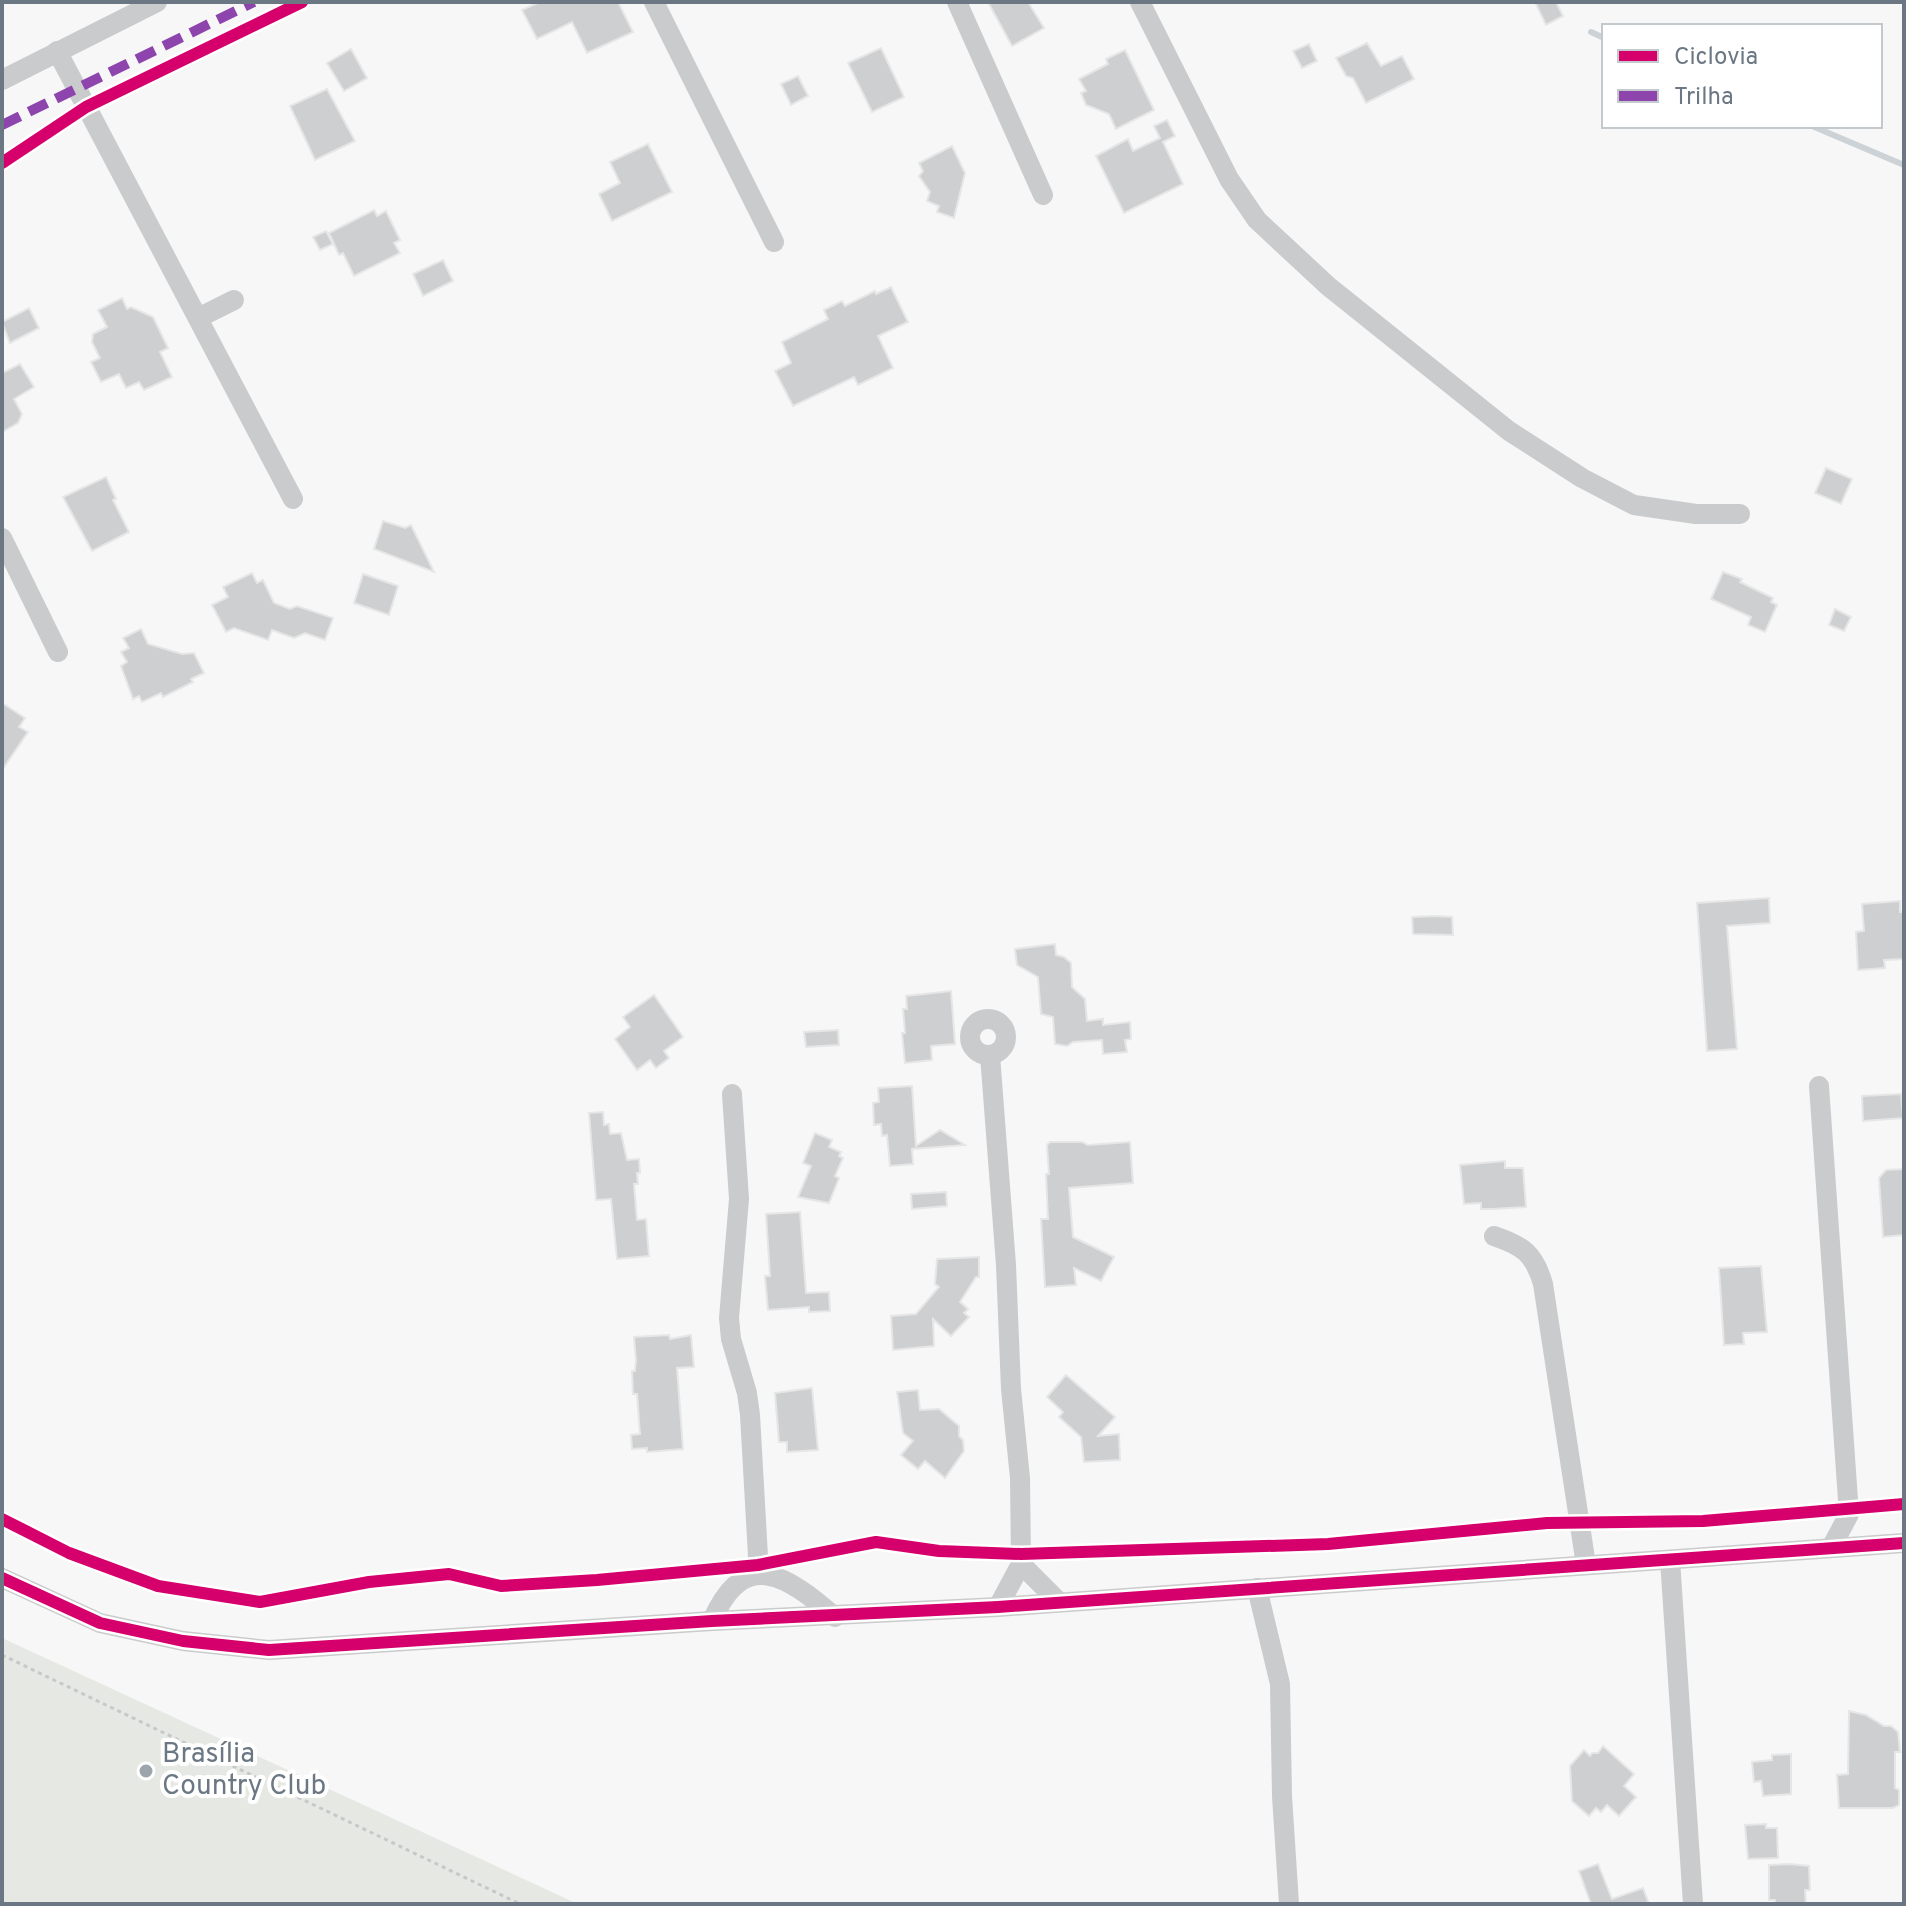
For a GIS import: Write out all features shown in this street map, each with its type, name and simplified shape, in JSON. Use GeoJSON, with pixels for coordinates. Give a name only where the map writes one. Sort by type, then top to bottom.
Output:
{"type":"FeatureCollection","features":[{"type":"Feature","properties":{"kind":"street"},"geometry":{"type":"LineString","coordinates":[[2,80],[157,2]]}},
{"type":"Feature","properties":{"kind":"street"},"geometry":{"type":"LineString","coordinates":[[654,2],[774,242]]}},
{"type":"Feature","properties":{"kind":"street"},"geometry":{"type":"LineString","coordinates":[[957,2],[1043,195]]}},
{"type":"Feature","properties":{"kind":"street"},"geometry":{"type":"LineString","coordinates":[[1140,2],[1229,179],[1257,220],[1328,286],[1509,431],[1582,478],[1634,505],[1696,514],[1740,514]]}},
{"type":"Feature","properties":{"kind":"street"},"geometry":{"type":"LineString","coordinates":[[57,51],[200,317],[293,499]]}},
{"type":"Feature","properties":{"kind":"street"},"geometry":{"type":"LineString","coordinates":[[200,317],[234,300]]}},
{"type":"Feature","properties":{"kind":"street"},"geometry":{"type":"LineString","coordinates":[[2,538],[58,652]]}},
{"type":"Feature","properties":{"kind":"street"},"geometry":{"type":"LineString","coordinates":[[990,1055],[1006,1265],[1011,1389],[1020,1478],[1021,1564],[998,1607]]}},
{"type":"Feature","properties":{"kind":"street"},"geometry":{"type":"LineString","coordinates":[[1819,1086],[1849,1514],[1831,1548]]}},
{"type":"Feature","properties":{"kind":"street"},"geometry":{"type":"LineString","coordinates":[[732,1094],[739,1199],[729,1318],[731,1339],[747,1393],[750,1415],[759,1574]]}},
{"type":"Feature","properties":{"kind":"street"},"geometry":{"type":"LineString","coordinates":[[1494,1236],[1523,1247],[1539,1270],[1543,1284],[1586,1565]]}},
{"type":"Feature","properties":{"kind":"street"},"geometry":{"type":"LineString","coordinates":[[1849,1514],[1875,1545]]}},
{"type":"Feature","properties":{"kind":"street"},"geometry":{"type":"LineString","coordinates":[[2,1578],[100,1623],[183,1641],[269,1650],[712,1621],[998,1607],[1904,1543]]}},
{"type":"Feature","properties":{"kind":"street"},"geometry":{"type":"LineString","coordinates":[[1670,1560],[1693,1904]]}},
{"type":"Feature","properties":{"kind":"street"},"geometry":{"type":"LineString","coordinates":[[1021,1564],[1059,1602]]}},
{"type":"Feature","properties":{"kind":"street"},"geometry":{"type":"LineString","coordinates":[[712,1621],[730,1592],[748,1577],[759,1574],[789,1583],[835,1617]]}},
{"type":"Feature","properties":{"kind":"street"},"geometry":{"type":"LineString","coordinates":[[1257,1588],[1280,1684],[1282,1796],[1289,1904]]}},
{"type":"Feature","properties":{"kind":"path"},"geometry":{"type":"LineString","coordinates":[[2,1655],[520,1904]]}},
{"type":"Feature","properties":{"kind":"shaded area","name":"Brasília Country Club"},"geometry":{"type":"Polygon","coordinates":[[[2,1638],[578,1904],[2,1904],[2,1638]]]}},
{"type":"Feature","properties":{"kind":"building"},"geometry":{"type":"Polygon","coordinates":[[[540,2],[618,2],[633,32],[587,53],[572,22],[537,39],[522,10],[540,2]]]}},
{"type":"Feature","properties":{"kind":"building"},"geometry":{"type":"Polygon","coordinates":[[[988,2],[1028,2],[1044,28],[1012,46],[988,2]]]}},
{"type":"Feature","properties":{"kind":"building"},"geometry":{"type":"Polygon","coordinates":[[[1535,2],[1556,2],[1563,16],[1546,25],[1535,2]]]}},
{"type":"Feature","properties":{"kind":"building"},"geometry":{"type":"Polygon","coordinates":[[[1367,43],[1381,66],[1402,56],[1414,79],[1366,103],[1353,78],[1346,76],[1336,58],[1367,43]]]}},
{"type":"Feature","properties":{"kind":"building"},"geometry":{"type":"Polygon","coordinates":[[[1309,44],[1317,61],[1302,68],[1293,51],[1309,44]]]}},
{"type":"Feature","properties":{"kind":"building"},"geometry":{"type":"Polygon","coordinates":[[[881,48],[904,97],[872,112],[848,63],[881,48]]]}},
{"type":"Feature","properties":{"kind":"building"},"geometry":{"type":"Polygon","coordinates":[[[351,49],[367,78],[344,91],[327,63],[351,49]]]}},
{"type":"Feature","properties":{"kind":"building"},"geometry":{"type":"Polygon","coordinates":[[[1125,50],[1154,110],[1116,129],[1109,114],[1086,105],[1081,93],[1086,91],[1079,79],[1108,64],[1106,59],[1125,50]]]}},
{"type":"Feature","properties":{"kind":"building"},"geometry":{"type":"Polygon","coordinates":[[[798,76],[808,96],[791,105],[781,84],[798,76]]]}},
{"type":"Feature","properties":{"kind":"building"},"geometry":{"type":"Polygon","coordinates":[[[327,89],[355,141],[315,160],[290,106],[327,89]]]}},
{"type":"Feature","properties":{"kind":"building"},"geometry":{"type":"Polygon","coordinates":[[[1167,120],[1175,136],[1163,142],[1183,184],[1124,213],[1096,156],[1128,139],[1133,151],[1160,138],[1154,126],[1167,120]]]}},
{"type":"Feature","properties":{"kind":"building"},"geometry":{"type":"Polygon","coordinates":[[[648,144],[672,192],[612,221],[599,194],[620,183],[610,162],[648,144]]]}},
{"type":"Feature","properties":{"kind":"building"},"geometry":{"type":"Polygon","coordinates":[[[952,146],[965,173],[954,218],[937,212],[939,206],[927,201],[930,192],[919,176],[923,171],[919,163],[952,146]]]}},
{"type":"Feature","properties":{"kind":"building"},"geometry":{"type":"Polygon","coordinates":[[[374,210],[377,216],[386,211],[400,240],[394,243],[400,253],[354,276],[343,253],[339,255],[329,233],[374,210]]]}},
{"type":"Feature","properties":{"kind":"building"},"geometry":{"type":"Polygon","coordinates":[[[326,231],[333,244],[320,250],[313,237],[326,231]]]}},
{"type":"Feature","properties":{"kind":"building"},"geometry":{"type":"Polygon","coordinates":[[[443,260],[453,281],[423,296],[413,274],[443,260]]]}},
{"type":"Feature","properties":{"kind":"building"},"geometry":{"type":"Polygon","coordinates":[[[891,287],[908,322],[878,336],[893,368],[858,385],[854,377],[793,406],[775,371],[791,363],[782,342],[828,319],[824,310],[842,301],[845,306],[875,291],[876,294],[891,287]]]}},
{"type":"Feature","properties":{"kind":"building"},"geometry":{"type":"Polygon","coordinates":[[[122,298],[127,309],[131,307],[153,317],[168,348],[160,352],[172,377],[144,390],[139,382],[126,388],[119,374],[101,382],[91,362],[100,358],[92,342],[93,334],[107,327],[98,310],[122,298]]]}},
{"type":"Feature","properties":{"kind":"building"},"geometry":{"type":"Polygon","coordinates":[[[29,308],[39,328],[10,343],[2,322],[29,308]]]}},
{"type":"Feature","properties":{"kind":"building"},"geometry":{"type":"Polygon","coordinates":[[[20,364],[34,387],[14,399],[22,414],[18,423],[2,432],[2,373],[20,364]]]}},
{"type":"Feature","properties":{"kind":"building"},"geometry":{"type":"Polygon","coordinates":[[[1826,468],[1852,479],[1841,504],[1815,493],[1826,468]]]}},
{"type":"Feature","properties":{"kind":"building"},"geometry":{"type":"Polygon","coordinates":[[[106,477],[116,499],[113,500],[129,532],[92,551],[63,497],[106,477]]]}},
{"type":"Feature","properties":{"kind":"building"},"geometry":{"type":"Polygon","coordinates":[[[383,521],[405,528],[411,525],[434,572],[374,549],[383,521]]]}},
{"type":"Feature","properties":{"kind":"building"},"geometry":{"type":"Polygon","coordinates":[[[1723,572],[1742,579],[1740,582],[1773,598],[1771,602],[1777,605],[1765,632],[1748,625],[1751,617],[1711,599],[1723,572]]]}},
{"type":"Feature","properties":{"kind":"building"},"geometry":{"type":"Polygon","coordinates":[[[252,573],[257,583],[263,580],[274,603],[290,609],[297,606],[333,618],[325,640],[305,633],[294,638],[272,630],[268,640],[234,628],[226,632],[212,605],[228,597],[223,587],[252,573]]]}},
{"type":"Feature","properties":{"kind":"building"},"geometry":{"type":"Polygon","coordinates":[[[363,574],[398,586],[389,615],[354,603],[363,574]]]}},
{"type":"Feature","properties":{"kind":"building"},"geometry":{"type":"Polygon","coordinates":[[[1835,609],[1851,617],[1844,631],[1829,625],[1835,609]]]}},
{"type":"Feature","properties":{"kind":"building"},"geometry":{"type":"Polygon","coordinates":[[[141,629],[148,644],[182,654],[194,653],[204,673],[163,697],[161,693],[142,702],[139,696],[133,699],[121,666],[127,662],[121,652],[129,648],[123,638],[141,629]]]}},
{"type":"Feature","properties":{"kind":"building"},"geometry":{"type":"Polygon","coordinates":[[[2,703],[25,718],[19,727],[28,732],[2,770],[2,703]]]}},
{"type":"Feature","properties":{"kind":"building"},"geometry":{"type":"Polygon","coordinates":[[[1769,898],[1770,923],[1727,926],[1737,1049],[1707,1051],[1697,903],[1769,898]]]}},
{"type":"Feature","properties":{"kind":"building"},"geometry":{"type":"Polygon","coordinates":[[[1900,901],[1900,912],[1904,912],[1904,959],[1884,960],[1885,968],[1858,970],[1856,932],[1864,931],[1862,904],[1900,901]]]}},
{"type":"Feature","properties":{"kind":"building"},"geometry":{"type":"Polygon","coordinates":[[[1412,917],[1452,917],[1453,935],[1413,934],[1412,917]]]}},
{"type":"Feature","properties":{"kind":"building"},"geometry":{"type":"Polygon","coordinates":[[[1055,944],[1056,955],[1071,963],[1072,987],[1085,999],[1087,1021],[1103,1019],[1103,1025],[1130,1022],[1131,1039],[1125,1040],[1127,1052],[1103,1054],[1102,1040],[1073,1042],[1067,1046],[1055,1044],[1053,1017],[1041,1014],[1038,977],[1017,965],[1015,949],[1055,944]]]}},
{"type":"Feature","properties":{"kind":"building"},"geometry":{"type":"Polygon","coordinates":[[[951,991],[955,1044],[931,1046],[932,1060],[905,1063],[902,1033],[905,1033],[903,1009],[907,1009],[906,996],[951,991]]]}},
{"type":"Feature","properties":{"kind":"building"},"geometry":{"type":"Polygon","coordinates":[[[654,995],[683,1037],[664,1051],[669,1058],[656,1068],[650,1060],[637,1070],[615,1039],[630,1027],[623,1017],[654,995]]]}},
{"type":"Feature","properties":{"kind":"building"},"geometry":{"type":"Polygon","coordinates":[[[838,1030],[839,1045],[806,1047],[804,1032],[838,1030]]]}},
{"type":"Feature","properties":{"kind":"building"},"geometry":{"type":"Polygon","coordinates":[[[912,1086],[916,1146],[940,1130],[965,1145],[912,1149],[913,1164],[890,1166],[887,1135],[882,1136],[881,1124],[874,1125],[873,1103],[879,1102],[878,1088],[912,1086]]]}},
{"type":"Feature","properties":{"kind":"building"},"geometry":{"type":"Polygon","coordinates":[[[1901,1094],[1903,1118],[1863,1121],[1862,1096],[1901,1094]]]}},
{"type":"Feature","properties":{"kind":"building"},"geometry":{"type":"Polygon","coordinates":[[[603,1112],[604,1125],[609,1124],[610,1134],[621,1133],[627,1160],[639,1159],[638,1184],[634,1184],[637,1220],[646,1219],[649,1256],[617,1259],[611,1199],[596,1200],[589,1113],[603,1112]]]}},
{"type":"Feature","properties":{"kind":"building"},"geometry":{"type":"Polygon","coordinates":[[[815,1133],[832,1140],[829,1147],[841,1152],[839,1156],[843,1158],[829,1203],[798,1197],[811,1166],[803,1163],[815,1133]]]}},
{"type":"Feature","properties":{"kind":"building"},"geometry":{"type":"Polygon","coordinates":[[[1050,1142],[1082,1142],[1088,1145],[1130,1142],[1133,1183],[1069,1188],[1073,1237],[1114,1257],[1101,1281],[1074,1268],[1076,1285],[1045,1287],[1041,1219],[1048,1219],[1046,1174],[1049,1174],[1047,1145],[1050,1142]]]}},
{"type":"Feature","properties":{"kind":"building"},"geometry":{"type":"Polygon","coordinates":[[[1505,1161],[1505,1168],[1523,1168],[1526,1207],[1481,1209],[1481,1203],[1464,1204],[1460,1165],[1505,1161]]]}},
{"type":"Feature","properties":{"kind":"building"},"geometry":{"type":"Polygon","coordinates":[[[1904,1169],[1904,1235],[1883,1237],[1879,1178],[1886,1170],[1904,1169]]]}},
{"type":"Feature","properties":{"kind":"building"},"geometry":{"type":"Polygon","coordinates":[[[946,1192],[947,1206],[912,1209],[911,1194],[946,1192]]]}},
{"type":"Feature","properties":{"kind":"building"},"geometry":{"type":"Polygon","coordinates":[[[800,1212],[806,1293],[829,1292],[830,1311],[809,1312],[809,1307],[768,1310],[765,1276],[770,1276],[766,1214],[800,1212]]]}},
{"type":"Feature","properties":{"kind":"building"},"geometry":{"type":"Polygon","coordinates":[[[979,1257],[979,1277],[960,1302],[968,1309],[964,1313],[969,1317],[951,1336],[933,1319],[934,1346],[893,1350],[891,1316],[916,1314],[939,1287],[935,1284],[937,1259],[979,1257]]]}},
{"type":"Feature","properties":{"kind":"building"},"geometry":{"type":"Polygon","coordinates":[[[1761,1266],[1767,1332],[1743,1333],[1744,1344],[1724,1345],[1719,1268],[1761,1266]]]}},
{"type":"Feature","properties":{"kind":"building"},"geometry":{"type":"Polygon","coordinates":[[[669,1335],[670,1339],[691,1335],[694,1367],[677,1368],[683,1449],[647,1452],[647,1448],[632,1449],[631,1435],[640,1434],[637,1394],[633,1394],[632,1371],[635,1371],[636,1360],[634,1337],[669,1335]]]}},
{"type":"Feature","properties":{"kind":"building"},"geometry":{"type":"Polygon","coordinates":[[[1066,1375],[1115,1417],[1098,1436],[1119,1434],[1120,1460],[1084,1462],[1081,1437],[1059,1417],[1063,1412],[1047,1397],[1066,1375]]]}},
{"type":"Feature","properties":{"kind":"building"},"geometry":{"type":"Polygon","coordinates":[[[812,1388],[818,1450],[787,1452],[787,1442],[779,1442],[775,1393],[812,1388]]]}},
{"type":"Feature","properties":{"kind":"building"},"geometry":{"type":"Polygon","coordinates":[[[918,1390],[920,1410],[939,1409],[959,1426],[964,1451],[945,1478],[925,1461],[918,1469],[901,1455],[913,1441],[903,1433],[897,1392],[918,1390]]]}},
{"type":"Feature","properties":{"kind":"building"},"geometry":{"type":"Polygon","coordinates":[[[1849,1711],[1866,1715],[1898,1732],[1900,1752],[1895,1752],[1895,1788],[1899,1790],[1899,1805],[1893,1808],[1839,1808],[1837,1775],[1848,1774],[1849,1711]]]}},
{"type":"Feature","properties":{"kind":"building"},"geometry":{"type":"Polygon","coordinates":[[[1603,1746],[1634,1774],[1624,1786],[1636,1797],[1619,1816],[1607,1805],[1601,1812],[1596,1808],[1589,1816],[1572,1801],[1570,1766],[1584,1750],[1590,1756],[1598,1753],[1603,1746]]]}},
{"type":"Feature","properties":{"kind":"building"},"geometry":{"type":"Polygon","coordinates":[[[1791,1754],[1791,1794],[1763,1796],[1761,1781],[1754,1782],[1752,1762],[1772,1760],[1772,1755],[1791,1754]]]}},
{"type":"Feature","properties":{"kind":"building"},"geometry":{"type":"Polygon","coordinates":[[[1766,1824],[1766,1828],[1777,1828],[1778,1858],[1748,1859],[1745,1825],[1766,1824]]]}},
{"type":"Feature","properties":{"kind":"building"},"geometry":{"type":"Polygon","coordinates":[[[1598,1864],[1612,1899],[1643,1888],[1649,1904],[1591,1904],[1579,1871],[1598,1864]]]}},
{"type":"Feature","properties":{"kind":"building"},"geometry":{"type":"Polygon","coordinates":[[[1769,1865],[1809,1866],[1810,1890],[1805,1890],[1806,1904],[1775,1904],[1775,1900],[1769,1900],[1769,1865]]]}},
{"type":"Feature","properties":{"kind":"waterway"},"geometry":{"type":"LineString","coordinates":[[1591,32],[1602,37]]}},
{"type":"Feature","properties":{"kind":"waterway"},"geometry":{"type":"LineString","coordinates":[[1817,128],[1904,165]]}},
{"type":"Feature","properties":{"kind":"marked path"},"geometry":{"type":"LineString","coordinates":[[2,125],[254,2]]}},
{"type":"Feature","properties":{"kind":"cycle path"},"geometry":{"type":"LineString","coordinates":[[2,163],[86,107],[302,2]]}},
{"type":"Feature","properties":{"kind":"cycle path"},"geometry":{"type":"LineString","coordinates":[[2,1519],[69,1553],[158,1586],[260,1602],[369,1582],[449,1574],[501,1586],[758,1565],[876,1542],[939,1551],[1021,1554],[1328,1544],[1547,1523],[1703,1521],[1904,1504]]}},
{"type":"Feature","properties":{"kind":"cycle path"},"geometry":{"type":"LineString","coordinates":[[2,1578],[100,1623],[183,1641],[269,1650],[712,1621],[998,1607],[1904,1543]]}},
{"type":"Feature","properties":{"kind":"place","name":"Brasília Country Club"},"geometry":{"type":"Point","coordinates":[146,1771]}}]}
